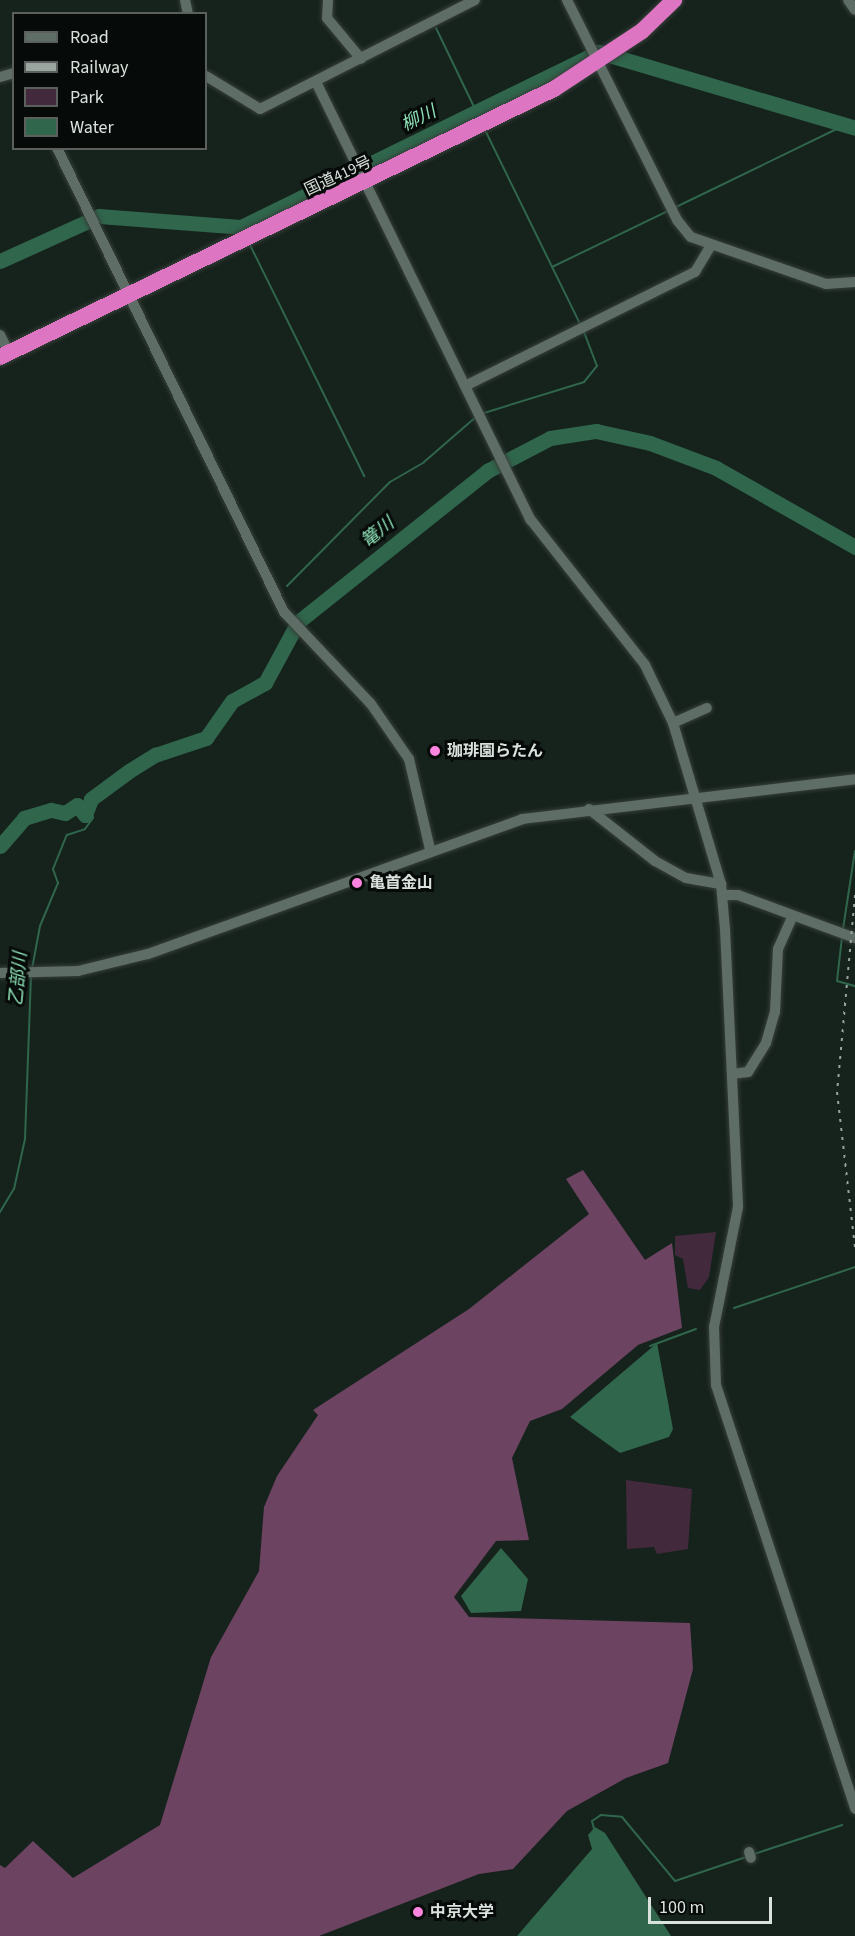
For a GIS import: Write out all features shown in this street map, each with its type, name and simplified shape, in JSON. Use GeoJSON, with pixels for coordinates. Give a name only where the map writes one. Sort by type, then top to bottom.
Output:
{"type":"FeatureCollection","features":[{"type":"Feature","properties":{"kind":"highway","name":"国道419号"},"geometry":{"type":"LineString","coordinates":[[4,355],[249,237],[601,57],[674,0]]}},
{"type":"Feature","properties":{"kind":"street"},"geometry":{"type":"LineString","coordinates":[[328,0],[327,18],[361,59]]}},
{"type":"Feature","properties":{"kind":"street"},"geometry":{"type":"LineString","coordinates":[[207,77],[260,109],[475,0]]}},
{"type":"Feature","properties":{"kind":"street"},"geometry":{"type":"LineString","coordinates":[[567,0],[601,57],[677,220],[710,247],[826,284],[855,282]]}},
{"type":"Feature","properties":{"kind":"street"},"geometry":{"type":"LineString","coordinates":[[848,0],[855,10]]}},
{"type":"Feature","properties":{"kind":"street"},"geometry":{"type":"LineString","coordinates":[[316,82],[482,423],[543,539],[645,665],[673,723],[722,889],[738,1208],[714,1327],[716,1385],[855,1809]]}},
{"type":"Feature","properties":{"kind":"street"},"geometry":{"type":"LineString","coordinates":[[58,150],[284,612],[371,704],[410,759],[430,849]]}},
{"type":"Feature","properties":{"kind":"street"},"geometry":{"type":"LineString","coordinates":[[465,386],[694,272],[710,247]]}},
{"type":"Feature","properties":{"kind":"street"},"geometry":{"type":"LineString","coordinates":[[0,335],[4,355]]}},
{"type":"Feature","properties":{"kind":"street"},"geometry":{"type":"LineString","coordinates":[[673,723],[707,708]]}},
{"type":"Feature","properties":{"kind":"street"},"geometry":{"type":"LineString","coordinates":[[0,973],[78,971],[148,954],[430,849],[522,819],[694,795],[855,779]]}},
{"type":"Feature","properties":{"kind":"street"},"geometry":{"type":"LineString","coordinates":[[589,809],[655,861],[686,878],[855,938]]}},
{"type":"Feature","properties":{"kind":"street"},"geometry":{"type":"LineString","coordinates":[[732,1074],[748,1071],[766,1043],[776,1012],[778,949],[793,916]]}},
{"type":"Feature","properties":{"kind":"green space"},"geometry":{"type":"Polygon","coordinates":[[[716,1232],[709,1277],[700,1290],[688,1288],[683,1259],[675,1255],[675,1236],[716,1232]]]}},
{"type":"Feature","properties":{"kind":"green space"},"geometry":{"type":"Polygon","coordinates":[[[626,1480],[692,1489],[688,1549],[657,1554],[654,1547],[627,1549],[626,1480]]]}},
{"type":"Feature","properties":{"kind":"shaded area"},"geometry":{"type":"Polygon","coordinates":[[[583,1170],[645,1260],[672,1243],[682,1328],[638,1345],[562,1409],[530,1421],[512,1458],[529,1540],[496,1541],[454,1597],[469,1617],[690,1623],[693,1669],[668,1763],[626,1778],[567,1811],[513,1869],[479,1874],[319,1936],[0,1936],[0,1865],[5,1868],[33,1841],[73,1878],[160,1825],[211,1657],[259,1571],[264,1507],[277,1476],[318,1415],[313,1410],[469,1309],[589,1214],[566,1179],[583,1170]]]}},
{"type":"Feature","properties":{"kind":"water"},"geometry":{"type":"Polygon","coordinates":[[[657,1343],[673,1429],[669,1437],[620,1453],[570,1417],[657,1343]]]}},
{"type":"Feature","properties":{"kind":"water"},"geometry":{"type":"Polygon","coordinates":[[[501,1548],[528,1579],[521,1611],[471,1613],[461,1596],[501,1548]]]}},
{"type":"Feature","properties":{"kind":"water"},"geometry":{"type":"Polygon","coordinates":[[[595,1827],[605,1833],[671,1936],[517,1936],[592,1849],[588,1835],[595,1827]]]}},
{"type":"Feature","properties":{"kind":"waterway"},"geometry":{"type":"LineString","coordinates":[[436,28],[474,107]]}},
{"type":"Feature","properties":{"kind":"waterway","name":"柳川"},"geometry":{"type":"LineString","coordinates":[[0,261],[99,216],[241,227],[599,52],[855,128]]}},
{"type":"Feature","properties":{"kind":"waterway"},"geometry":{"type":"LineString","coordinates":[[676,207],[843,126]]}},
{"type":"Feature","properties":{"kind":"waterway"},"geometry":{"type":"LineString","coordinates":[[486,132],[580,324]]}},
{"type":"Feature","properties":{"kind":"waterway"},"geometry":{"type":"LineString","coordinates":[[552,267],[668,211]]}},
{"type":"Feature","properties":{"kind":"waterway"},"geometry":{"type":"LineString","coordinates":[[250,245],[364,476]]}},
{"type":"Feature","properties":{"kind":"waterway"},"geometry":{"type":"LineString","coordinates":[[484,413],[584,382],[597,366],[584,332]]}},
{"type":"Feature","properties":{"kind":"waterway"},"geometry":{"type":"LineString","coordinates":[[287,586],[390,482],[424,462],[476,417]]}},
{"type":"Feature","properties":{"kind":"waterway","name":"篭川"},"geometry":{"type":"LineString","coordinates":[[0,846],[24,818],[51,810],[65,813],[77,805],[85,815],[91,799],[129,771],[155,755],[206,738],[232,701],[265,683],[298,622],[487,471],[550,438],[596,431],[650,443],[716,468],[855,547]]}},
{"type":"Feature","properties":{"kind":"waterway","name":"乙部川"},"geometry":{"type":"LineString","coordinates":[[32,969],[40,926],[58,883],[53,869],[67,835],[85,829],[93,818],[91,809]]}},
{"type":"Feature","properties":{"kind":"waterway"},"geometry":{"type":"LineString","coordinates":[[843,929],[855,851]]}},
{"type":"Feature","properties":{"kind":"waterway"},"geometry":{"type":"LineString","coordinates":[[842,937],[837,981],[855,986]]}},
{"type":"Feature","properties":{"kind":"waterway","name":"乙部川"},"geometry":{"type":"LineString","coordinates":[[0,1212],[14,1189],[25,1139],[31,975]]}},
{"type":"Feature","properties":{"kind":"waterway"},"geometry":{"type":"LineString","coordinates":[[734,1308],[855,1267]]}},
{"type":"Feature","properties":{"kind":"waterway"},"geometry":{"type":"LineString","coordinates":[[650,1346],[696,1329]]}},
{"type":"Feature","properties":{"kind":"waterway"},"geometry":{"type":"LineString","coordinates":[[594,1829],[592,1821],[601,1815],[622,1817],[675,1881],[746,1857]]}},
{"type":"Feature","properties":{"kind":"waterway"},"geometry":{"type":"LineString","coordinates":[[754,1854],[842,1825]]}},
{"type":"Feature","properties":{"kind":"railway"},"geometry":{"type":"LineString","coordinates":[[855,895],[837,1092],[855,1248]]}},
{"type":"Feature","properties":{"kind":"place","name":"珈琲園らたん"},"geometry":{"type":"Point","coordinates":[435,751]}},
{"type":"Feature","properties":{"kind":"place","name":"亀首金山"},"geometry":{"type":"Point","coordinates":[357,883]}},
{"type":"Feature","properties":{"kind":"place","name":"中京大学"},"geometry":{"type":"Point","coordinates":[418,1912]}}]}
